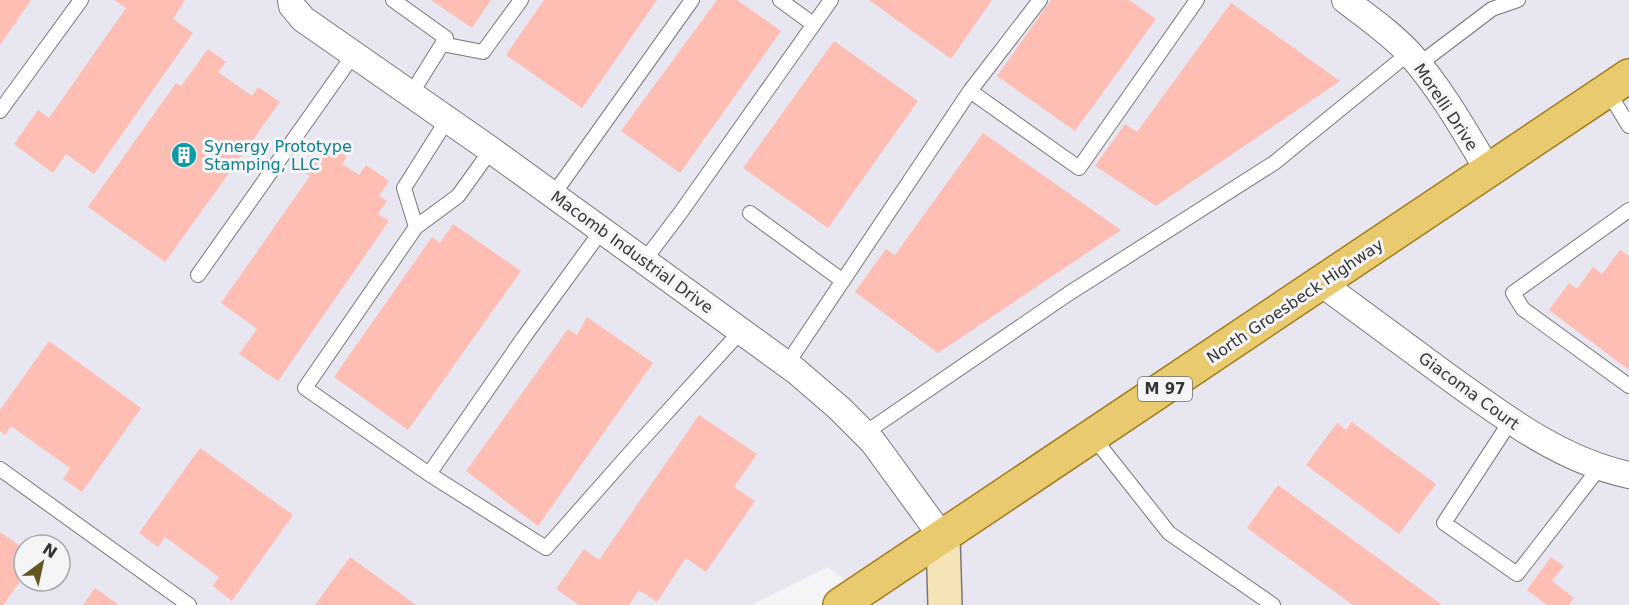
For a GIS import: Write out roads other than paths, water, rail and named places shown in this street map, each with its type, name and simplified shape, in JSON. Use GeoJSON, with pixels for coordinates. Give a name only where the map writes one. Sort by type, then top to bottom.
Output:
{"type":"FeatureCollection","features":[{"type":"Feature","properties":{"kind":"main road","name":"North Groesbeck Highway"},"geometry":{"type":"LineString","coordinates":[[840,605],[1618,83]]}},
{"type":"Feature","properties":{"kind":"main road"},"geometry":{"type":"LineString","coordinates":[[943,538],[945,605]]}},
{"type":"Feature","properties":{"kind":"street","name":"Macomb Industrial Drive"},"geometry":{"type":"LineString","coordinates":[[291,0],[292,6],[303,19],[491,150],[787,364],[865,433],[897,473],[943,538]]}},
{"type":"Feature","properties":{"kind":"street","name":"Morelli Drive"},"geometry":{"type":"LineString","coordinates":[[1345,0],[1382,28],[1414,59],[1447,104],[1488,170]]}},
{"type":"Feature","properties":{"kind":"street","name":"Giacoma Court"},"geometry":{"type":"LineString","coordinates":[[1322,283],[1510,422],[1555,447],[1600,467],[1629,475]]}},
{"type":"Feature","properties":{"kind":"lane"},"geometry":{"type":"LineString","coordinates":[[0,111],[81,0]]}},
{"type":"Feature","properties":{"kind":"lane"},"geometry":{"type":"LineString","coordinates":[[393,0],[446,38],[411,94]]}},
{"type":"Feature","properties":{"kind":"lane"},"geometry":{"type":"LineString","coordinates":[[442,44],[483,52],[521,0]]}},
{"type":"Feature","properties":{"kind":"lane"},"geometry":{"type":"LineString","coordinates":[[553,195],[692,0]]}},
{"type":"Feature","properties":{"kind":"lane"},"geometry":{"type":"LineString","coordinates":[[780,0],[813,24]]}},
{"type":"Feature","properties":{"kind":"lane"},"geometry":{"type":"LineString","coordinates":[[644,261],[831,0]]}},
{"type":"Feature","properties":{"kind":"lane"},"geometry":{"type":"LineString","coordinates":[[787,364],[970,91],[1040,0]]}},
{"type":"Feature","properties":{"kind":"lane"},"geometry":{"type":"LineString","coordinates":[[970,91],[1079,168],[1197,0]]}},
{"type":"Feature","properties":{"kind":"lane"},"geometry":{"type":"LineString","coordinates":[[865,433],[1068,294],[1274,163],[1414,59],[1492,9],[1518,0]]}},
{"type":"Feature","properties":{"kind":"lane"},"geometry":{"type":"LineString","coordinates":[[198,275],[354,54]]}},
{"type":"Feature","properties":{"kind":"lane"},"geometry":{"type":"LineString","coordinates":[[1618,83],[1629,126]]}},
{"type":"Feature","properties":{"kind":"lane"},"geometry":{"type":"LineString","coordinates":[[416,227],[404,188],[447,120]]}},
{"type":"Feature","properties":{"kind":"lane"},"geometry":{"type":"LineString","coordinates":[[491,150],[458,196],[416,227],[305,388],[429,474],[546,549],[741,331]]}},
{"type":"Feature","properties":{"kind":"lane"},"geometry":{"type":"LineString","coordinates":[[1629,210],[1514,293],[1523,309],[1629,386]]}},
{"type":"Feature","properties":{"kind":"lane"},"geometry":{"type":"LineString","coordinates":[[750,213],[843,281]]}},
{"type":"Feature","properties":{"kind":"lane"},"geometry":{"type":"LineString","coordinates":[[429,474],[602,230]]}},
{"type":"Feature","properties":{"kind":"lane"},"geometry":{"type":"LineString","coordinates":[[1510,422],[1444,523],[1517,574],[1600,467]]}},
{"type":"Feature","properties":{"kind":"lane"},"geometry":{"type":"LineString","coordinates":[[1093,437],[1169,533],[1273,605]]}},
{"type":"Feature","properties":{"kind":"lane"},"geometry":{"type":"LineString","coordinates":[[0,469],[189,605]]}},
{"type":"Feature","properties":{"kind":"place","name":"Synergy Prototype Stamping, LLC"},"geometry":{"type":"Point","coordinates":[184,155]}}]}
